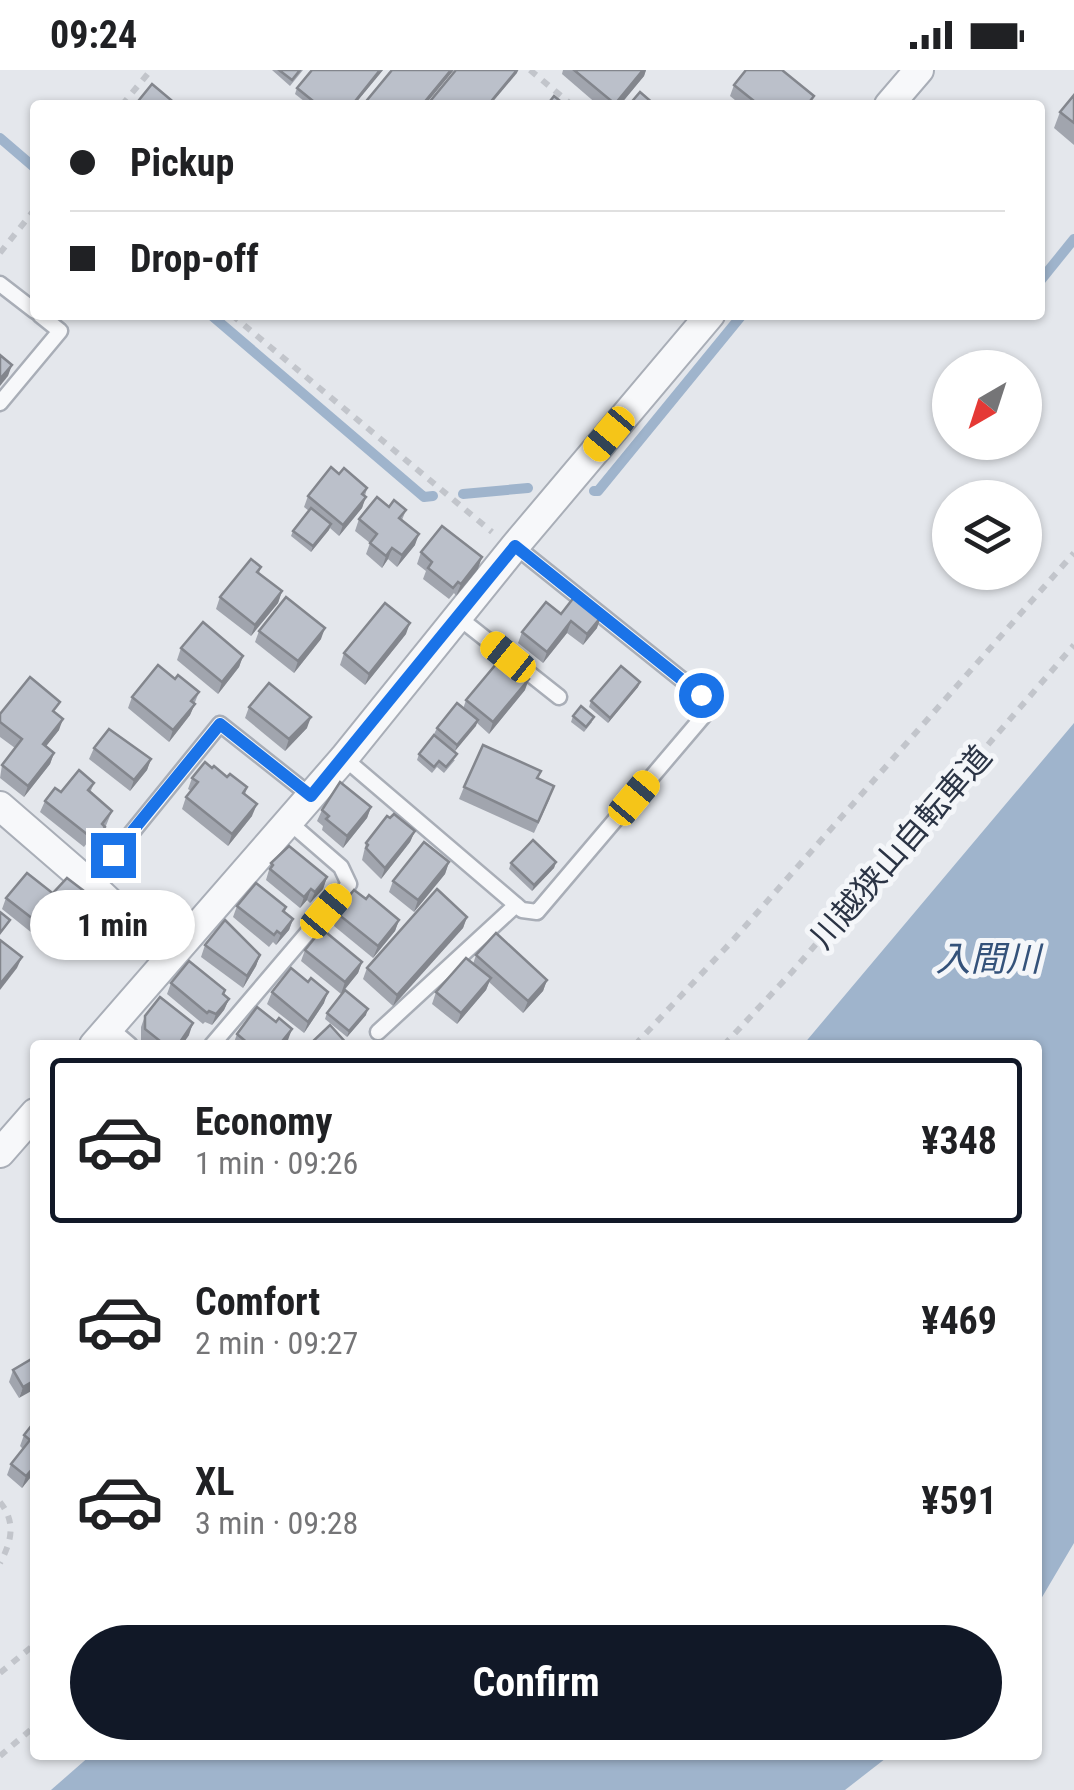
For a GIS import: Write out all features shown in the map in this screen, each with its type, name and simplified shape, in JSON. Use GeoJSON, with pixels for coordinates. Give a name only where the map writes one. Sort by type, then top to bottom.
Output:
{"type":"FeatureCollection","features":[{"type":"Feature","properties":{"kind":"street"},"geometry":{"type":"LineString","coordinates":[[893,100],[919,70]]}},
{"type":"Feature","properties":{"kind":"street"},"geometry":{"type":"LineString","coordinates":[[111,1039],[168,958],[344,758],[706,320]]}},
{"type":"Feature","properties":{"kind":"street"},"geometry":{"type":"LineString","coordinates":[[0,806],[168,958]]}},
{"type":"Feature","properties":{"kind":"street"},"geometry":{"type":"LineString","coordinates":[[0,1153],[30,1118]]}},
{"type":"Feature","properties":{"kind":"lane"},"geometry":{"type":"LineString","coordinates":[[0,284],[30,308]]}},
{"type":"Feature","properties":{"kind":"lane"},"geometry":{"type":"LineString","coordinates":[[0,403],[60,331],[46,320]]}},
{"type":"Feature","properties":{"kind":"lane"},"geometry":{"type":"LineString","coordinates":[[344,758],[522,910],[538,912],[706,713],[701,695],[514,548]]}},
{"type":"Feature","properties":{"kind":"lane"},"geometry":{"type":"LineString","coordinates":[[458,617],[559,698]]}},
{"type":"Feature","properties":{"kind":"lane"},"geometry":{"type":"LineString","coordinates":[[90,884],[220,724],[311,796]]}},
{"type":"Feature","properties":{"kind":"lane"},"geometry":{"type":"LineString","coordinates":[[216,1040],[349,884],[341,867],[289,822]]}},
{"type":"Feature","properties":{"kind":"lane"},"geometry":{"type":"LineString","coordinates":[[378,1032],[516,904]]}},
{"type":"Feature","properties":{"kind":"path"},"geometry":{"type":"LineString","coordinates":[[126,100],[151,70]]}},
{"type":"Feature","properties":{"kind":"path"},"geometry":{"type":"LineString","coordinates":[[530,70],[566,100]]}},
{"type":"Feature","properties":{"kind":"path"},"geometry":{"type":"LineString","coordinates":[[0,252],[30,215]]}},
{"type":"Feature","properties":{"kind":"path"},"geometry":{"type":"LineString","coordinates":[[238,320],[514,548]]}},
{"type":"Feature","properties":{"kind":"path"},"geometry":{"type":"LineString","coordinates":[[640,1040],[1074,553]]}},
{"type":"Feature","properties":{"kind":"path","name":"川越狭山自転車道"},"geometry":{"type":"LineString","coordinates":[[729,1040],[1074,645]]}},
{"type":"Feature","properties":{"kind":"path"},"geometry":{"type":"LineString","coordinates":[[0,1502],[10,1515],[10,1544],[0,1563]]}},
{"type":"Feature","properties":{"kind":"path"},"geometry":{"type":"LineString","coordinates":[[0,1672],[30,1648]]}},
{"type":"Feature","properties":{"kind":"path"},"geometry":{"type":"LineString","coordinates":[[0,1756],[30,1730]]}},
{"type":"Feature","properties":{"kind":"water","name":"入間川"},"geometry":{"type":"Polygon","coordinates":[[[1074,723],[1074,1543],[1042,1597],[1042,1040],[807,1040],[1074,723]]]}},
{"type":"Feature","properties":{"kind":"water"},"geometry":{"type":"Polygon","coordinates":[[[85,1760],[884,1760],[845,1790],[51,1790],[85,1760]]]}},
{"type":"Feature","properties":{"kind":"building"},"geometry":{"type":"Polygon","coordinates":[[[279,70],[300,70],[292,80],[279,70]]]}},
{"type":"Feature","properties":{"kind":"building"},"geometry":{"type":"Polygon","coordinates":[[[312,70],[380,70],[356,100],[312,100],[297,88],[312,70]]]}},
{"type":"Feature","properties":{"kind":"building"},"geometry":{"type":"Polygon","coordinates":[[[392,70],[451,70],[426,100],[367,100],[392,70]]]}},
{"type":"Feature","properties":{"kind":"building"},"geometry":{"type":"Polygon","coordinates":[[[456,70],[517,70],[492,100],[431,100],[456,70]]]}},
{"type":"Feature","properties":{"kind":"building"},"geometry":{"type":"Polygon","coordinates":[[[574,70],[643,70],[618,100],[610,100],[574,70]]]}},
{"type":"Feature","properties":{"kind":"building"},"geometry":{"type":"Polygon","coordinates":[[[746,70],[782,70],[814,96],[811,100],[753,100],[734,85],[746,70]]]}},
{"type":"Feature","properties":{"kind":"building"},"geometry":{"type":"Polygon","coordinates":[[[152,84],[171,100],[139,100],[152,84]]]}},
{"type":"Feature","properties":{"kind":"building"},"geometry":{"type":"Polygon","coordinates":[[[640,92],[649,100],[633,100],[640,92]]]}},
{"type":"Feature","properties":{"kind":"building"},"geometry":{"type":"Polygon","coordinates":[[[1074,95],[1074,123],[1060,112],[1074,95]]]}},
{"type":"Feature","properties":{"kind":"building"},"geometry":{"type":"Polygon","coordinates":[[[0,355],[12,365],[0,379],[0,355]]]}},
{"type":"Feature","properties":{"kind":"building"},"geometry":{"type":"Polygon","coordinates":[[[331,467],[339,474],[344,468],[367,488],[362,494],[366,497],[343,525],[308,496],[331,467]]]}},
{"type":"Feature","properties":{"kind":"building"},"geometry":{"type":"Polygon","coordinates":[[[377,497],[389,507],[394,500],[406,510],[399,518],[419,534],[402,555],[392,548],[386,556],[370,543],[377,534],[359,519],[377,497]]]}},
{"type":"Feature","properties":{"kind":"building"},"geometry":{"type":"Polygon","coordinates":[[[311,508],[331,524],[313,546],[293,531],[311,508]]]}},
{"type":"Feature","properties":{"kind":"building"},"geometry":{"type":"Polygon","coordinates":[[[442,526],[482,557],[461,584],[458,582],[453,588],[428,568],[432,562],[421,552],[442,526]]]}},
{"type":"Feature","properties":{"kind":"building"},"geometry":{"type":"Polygon","coordinates":[[[251,559],[261,567],[257,572],[282,591],[255,625],[220,597],[251,559]]]}},
{"type":"Feature","properties":{"kind":"building"},"geometry":{"type":"Polygon","coordinates":[[[575,596],[601,617],[587,634],[571,621],[547,652],[522,632],[546,602],[561,614],[575,596]]]}},
{"type":"Feature","properties":{"kind":"building"},"geometry":{"type":"Polygon","coordinates":[[[286,597],[325,628],[298,661],[259,631],[286,597]]]}},
{"type":"Feature","properties":{"kind":"building"},"geometry":{"type":"Polygon","coordinates":[[[385,603],[410,623],[369,674],[344,653],[385,603]]]}},
{"type":"Feature","properties":{"kind":"building"},"geometry":{"type":"Polygon","coordinates":[[[203,622],[243,656],[222,682],[181,648],[203,622]]]}},
{"type":"Feature","properties":{"kind":"building"},"geometry":{"type":"Polygon","coordinates":[[[502,657],[529,679],[493,722],[466,700],[502,657]]]}},
{"type":"Feature","properties":{"kind":"building"},"geometry":{"type":"Polygon","coordinates":[[[158,665],[199,692],[191,701],[195,704],[173,730],[132,697],[158,665]]]}},
{"type":"Feature","properties":{"kind":"building"},"geometry":{"type":"Polygon","coordinates":[[[621,666],[640,682],[610,718],[591,701],[621,666]]]}},
{"type":"Feature","properties":{"kind":"building"},"geometry":{"type":"Polygon","coordinates":[[[30,677],[60,702],[53,711],[63,719],[43,744],[54,753],[28,786],[2,765],[22,739],[0,722],[0,714],[30,677]]]}},
{"type":"Feature","properties":{"kind":"building"},"geometry":{"type":"Polygon","coordinates":[[[269,683],[311,717],[289,739],[249,707],[269,683]]]}},
{"type":"Feature","properties":{"kind":"building"},"geometry":{"type":"Polygon","coordinates":[[[457,703],[478,720],[457,745],[437,728],[457,703]]]}},
{"type":"Feature","properties":{"kind":"building"},"geometry":{"type":"Polygon","coordinates":[[[581,706],[594,717],[586,727],[573,716],[581,706]]]}},
{"type":"Feature","properties":{"kind":"building"},"geometry":{"type":"Polygon","coordinates":[[[109,729],[151,759],[134,780],[94,748],[109,729]]]}},
{"type":"Feature","properties":{"kind":"building"},"geometry":{"type":"Polygon","coordinates":[[[434,735],[457,754],[446,767],[439,761],[434,767],[419,754],[434,735]]]}},
{"type":"Feature","properties":{"kind":"building"},"geometry":{"type":"Polygon","coordinates":[[[483,745],[541,771],[537,778],[554,786],[538,822],[464,787],[483,745]]]}},
{"type":"Feature","properties":{"kind":"building"},"geometry":{"type":"Polygon","coordinates":[[[205,762],[247,787],[243,793],[257,804],[232,834],[186,797],[198,782],[192,778],[205,762]]]}},
{"type":"Feature","properties":{"kind":"building"},"geometry":{"type":"Polygon","coordinates":[[[79,770],[94,783],[88,790],[112,811],[98,837],[91,832],[88,835],[45,801],[55,788],[61,792],[79,770]]]}},
{"type":"Feature","properties":{"kind":"building"},"geometry":{"type":"Polygon","coordinates":[[[340,782],[371,807],[347,836],[326,819],[329,816],[322,810],[340,782]]]}},
{"type":"Feature","properties":{"kind":"building"},"geometry":{"type":"Polygon","coordinates":[[[394,814],[415,831],[385,868],[366,848],[366,843],[387,816],[394,814]]]}},
{"type":"Feature","properties":{"kind":"building"},"geometry":{"type":"Polygon","coordinates":[[[533,840],[556,862],[534,885],[511,863],[533,840]]]}},
{"type":"Feature","properties":{"kind":"building"},"geometry":{"type":"Polygon","coordinates":[[[424,842],[449,862],[418,900],[393,881],[424,842]]]}},
{"type":"Feature","properties":{"kind":"building"},"geometry":{"type":"Polygon","coordinates":[[[289,846],[327,877],[315,892],[311,889],[304,897],[270,869],[271,863],[289,846]]]}},
{"type":"Feature","properties":{"kind":"building"},"geometry":{"type":"Polygon","coordinates":[[[27,873],[69,906],[46,929],[6,898],[27,873]]]}},
{"type":"Feature","properties":{"kind":"building"},"geometry":{"type":"Polygon","coordinates":[[[67,878],[84,891],[71,907],[54,892],[67,878]]]}},
{"type":"Feature","properties":{"kind":"building"},"geometry":{"type":"Polygon","coordinates":[[[256,883],[286,907],[283,911],[293,919],[281,934],[277,931],[274,935],[237,906],[256,883]]]}},
{"type":"Feature","properties":{"kind":"building"},"geometry":{"type":"Polygon","coordinates":[[[437,889],[467,917],[397,995],[367,968],[437,889]]]}},
{"type":"Feature","properties":{"kind":"building"},"geometry":{"type":"Polygon","coordinates":[[[354,890],[366,899],[369,895],[399,920],[378,946],[338,914],[354,890]]]}},
{"type":"Feature","properties":{"kind":"building"},"geometry":{"type":"Polygon","coordinates":[[[0,912],[10,920],[0,933],[0,912]]]}},
{"type":"Feature","properties":{"kind":"building"},"geometry":{"type":"Polygon","coordinates":[[[225,920],[260,955],[247,976],[205,945],[225,920]]]}},
{"type":"Feature","properties":{"kind":"building"},"geometry":{"type":"Polygon","coordinates":[[[322,929],[362,962],[345,982],[305,950],[322,929]]]}},
{"type":"Feature","properties":{"kind":"building"},"geometry":{"type":"Polygon","coordinates":[[[496,933],[547,980],[528,1001],[476,955],[496,933]]]}},
{"type":"Feature","properties":{"kind":"building"},"geometry":{"type":"Polygon","coordinates":[[[0,940],[22,957],[0,984],[0,940]]]}},
{"type":"Feature","properties":{"kind":"building"},"geometry":{"type":"Polygon","coordinates":[[[466,958],[491,978],[461,1013],[436,992],[466,958]]]}},
{"type":"Feature","properties":{"kind":"building"},"geometry":{"type":"Polygon","coordinates":[[[189,961],[225,990],[223,994],[229,999],[216,1014],[207,1013],[171,983],[189,961]]]}},
{"type":"Feature","properties":{"kind":"building"},"geometry":{"type":"Polygon","coordinates":[[[291,968],[328,992],[308,1022],[272,992],[291,968]]]}},
{"type":"Feature","properties":{"kind":"building"},"geometry":{"type":"Polygon","coordinates":[[[345,990],[368,1009],[349,1031],[327,1013],[345,990]]]}},
{"type":"Feature","properties":{"kind":"building"},"geometry":{"type":"Polygon","coordinates":[[[160,997],[193,1023],[181,1040],[159,1040],[145,1029],[145,1016],[160,997]]]}},
{"type":"Feature","properties":{"kind":"building"},"geometry":{"type":"Polygon","coordinates":[[[257,1007],[292,1029],[283,1040],[244,1040],[237,1034],[257,1007]]]}},
{"type":"Feature","properties":{"kind":"building"},"geometry":{"type":"Polygon","coordinates":[[[330,1025],[344,1040],[314,1040],[330,1025]]]}},
{"type":"Feature","properties":{"kind":"building"},"geometry":{"type":"Polygon","coordinates":[[[30,1360],[30,1383],[23,1387],[13,1370],[30,1360]]]}},
{"type":"Feature","properties":{"kind":"building"},"geometry":{"type":"Polygon","coordinates":[[[30,1440],[30,1472],[26,1476],[11,1464],[30,1440]]]}},
{"type":"Feature","properties":{"kind":"waterway"},"geometry":{"type":"LineString","coordinates":[[0,138],[30,164]]}},
{"type":"Feature","properties":{"kind":"waterway"},"geometry":{"type":"LineString","coordinates":[[1045,275],[1074,239]]}},
{"type":"Feature","properties":{"kind":"waterway"},"geometry":{"type":"LineString","coordinates":[[217,320],[424,497],[433,496]]}},
{"type":"Feature","properties":{"kind":"waterway"},"geometry":{"type":"LineString","coordinates":[[594,491],[598,491],[738,320]]}},
{"type":"Feature","properties":{"kind":"waterway"},"geometry":{"type":"LineString","coordinates":[[463,494],[528,488]]}},
{"type":"Feature","properties":{"kind":"route"},"geometry":{"type":"LineString","coordinates":[[113,855],[220,724],[311,796],[515,546],[701,695]]}}]}
